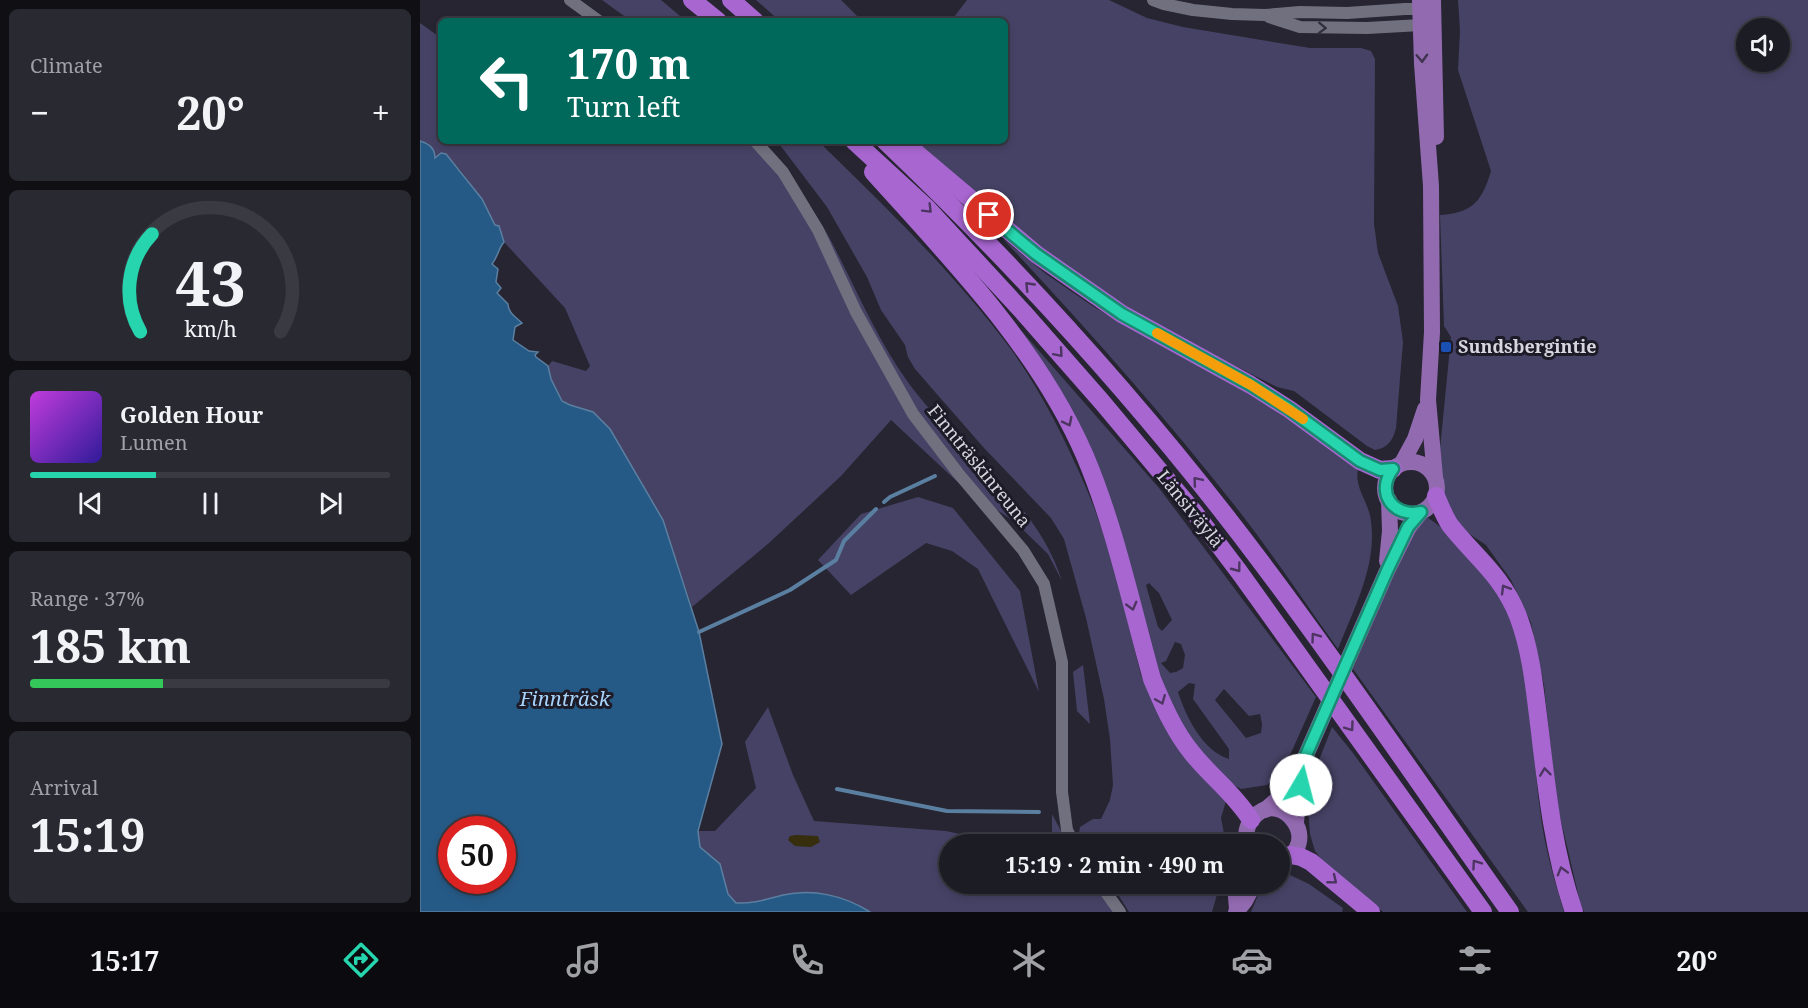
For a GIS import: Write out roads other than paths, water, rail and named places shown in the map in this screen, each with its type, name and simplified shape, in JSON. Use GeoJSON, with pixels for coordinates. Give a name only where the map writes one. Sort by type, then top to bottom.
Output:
{"type":"FeatureCollection","features":[{"type":"Feature","properties":{"kind":"highway"},"geometry":{"type":"LineString","coordinates":[[692,0],[714,18]]}},
{"type":"Feature","properties":{"kind":"highway"},"geometry":{"type":"LineString","coordinates":[[731,0],[752,18]]}},
{"type":"Feature","properties":{"kind":"highway"},"geometry":{"type":"LineString","coordinates":[[847,144],[982,295],[1047,384],[1085,456],[1100,495],[1152,679],[1162,705],[1193,754],[1239,802],[1258,815]]}},
{"type":"Feature","properties":{"kind":"highway","name":"Länsiväylä"},"geometry":{"type":"LineString","coordinates":[[857,144],[928,209],[1023,312],[1194,512],[1483,912]]}},
{"type":"Feature","properties":{"kind":"highway","name":"Länsiväylä"},"geometry":{"type":"LineString","coordinates":[[888,144],[943,196],[1042,299],[1210,496],[1261,561],[1510,912]]}},
{"type":"Feature","properties":{"kind":"highway"},"geometry":{"type":"LineString","coordinates":[[906,144],[1036,254],[1122,314],[1251,385],[1289,409],[1360,461],[1380,470],[1398,466]]}},
{"type":"Feature","properties":{"kind":"highway"},"geometry":{"type":"LineString","coordinates":[[1436,496],[1449,524],[1496,576],[1509,595],[1521,625],[1533,679],[1557,852],[1574,912]]}},
{"type":"Feature","properties":{"kind":"highway"},"geometry":{"type":"LineString","coordinates":[[1290,858],[1301,857],[1311,862],[1371,912]]}},
{"type":"Feature","properties":{"kind":"main road"},"geometry":{"type":"LineString","coordinates":[[1246,834],[1258,815],[1282,795],[1303,762],[1408,527],[1436,496],[1428,400],[1432,332],[1432,227],[1428,160],[1426,11]]}},
{"type":"Feature","properties":{"kind":"main road"},"geometry":{"type":"LineString","coordinates":[[1387,571],[1390,531],[1386,482],[1398,466],[1420,426],[1428,400]]}},
{"type":"Feature","properties":{"kind":"main road"},"geometry":{"type":"LineString","coordinates":[[1398,466],[1411,462],[1425,465],[1435,477]]}},
{"type":"Feature","properties":{"kind":"main road"},"geometry":{"type":"LineString","coordinates":[[1389,500],[1399,510],[1412,514],[1421,512]]}},
{"type":"Feature","properties":{"kind":"main road"},"geometry":{"type":"LineString","coordinates":[[1290,853],[1296,848],[1299,840],[1296,822],[1303,762]]}},
{"type":"Feature","properties":{"kind":"main road"},"geometry":{"type":"LineString","coordinates":[[1258,815],[1282,811],[1296,822]]}},
{"type":"Feature","properties":{"kind":"main road"},"geometry":{"type":"LineString","coordinates":[[1237,894],[1237,911]]}},
{"type":"Feature","properties":{"kind":"main road"},"geometry":{"type":"LineString","coordinates":[[1237,911],[1249,894]]}},
{"type":"Feature","properties":{"kind":"street"},"geometry":{"type":"LineString","coordinates":[[570,0],[595,18]]}},
{"type":"Feature","properties":{"kind":"street"},"geometry":{"type":"LineString","coordinates":[[1153,0],[1193,10],[1265,15],[1300,12],[1426,11]]}},
{"type":"Feature","properties":{"kind":"street","name":"Finnträskinreuna"},"geometry":{"type":"LineString","coordinates":[[758,144],[783,172],[818,230],[856,312],[913,414],[958,473],[1023,550],[1044,584],[1062,662],[1062,792],[1070,834]]}},
{"type":"Feature","properties":{"kind":"street"},"geometry":{"type":"LineString","coordinates":[[1107,894],[1120,912]]}},
{"type":"Feature","properties":{"kind":"water","name":"Finnträsk"},"geometry":{"type":"Polygon","coordinates":[[[420,141],[431,147],[435,158],[441,153],[446,154],[482,199],[495,225],[499,226],[504,242],[492,264],[498,269],[496,282],[501,288],[497,293],[522,323],[515,327],[513,340],[529,351],[538,352],[535,355],[548,366],[551,379],[562,401],[593,412],[610,429],[663,520],[699,632],[722,744],[698,831],[700,847],[720,864],[728,894],[736,903],[754,902],[806,892],[839,898],[870,912],[420,912],[420,141]]]}},
{"type":"Feature","properties":{"kind":"waterway"},"geometry":{"type":"LineString","coordinates":[[884,502],[935,476]]}},
{"type":"Feature","properties":{"kind":"waterway"},"geometry":{"type":"LineString","coordinates":[[699,632],[790,590],[836,560],[844,541],[876,509]]}},
{"type":"Feature","properties":{"kind":"waterway"},"geometry":{"type":"LineString","coordinates":[[837,789],[947,811],[1039,812]]}},
{"type":"Feature","properties":{"kind":"place","name":"Sundsbergintie"},"geometry":{"type":"Point","coordinates":[1446,347]}}]}
